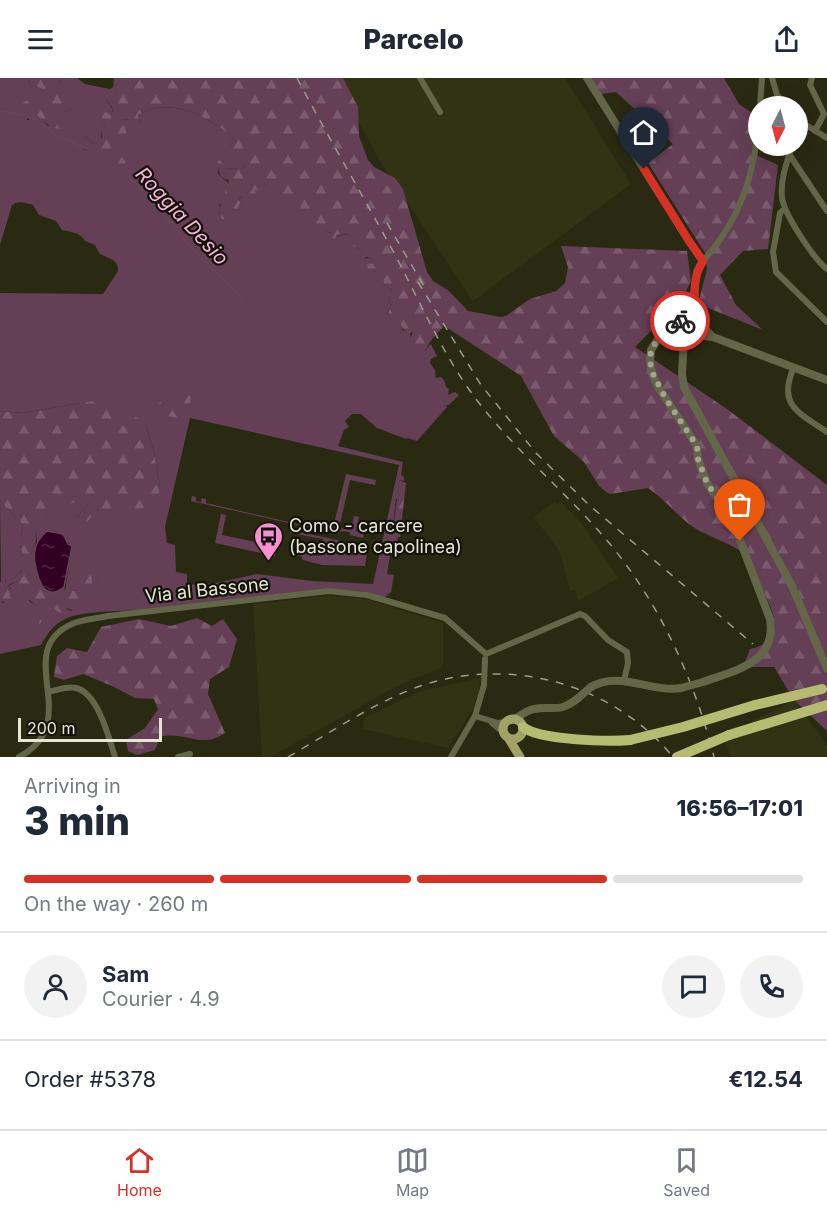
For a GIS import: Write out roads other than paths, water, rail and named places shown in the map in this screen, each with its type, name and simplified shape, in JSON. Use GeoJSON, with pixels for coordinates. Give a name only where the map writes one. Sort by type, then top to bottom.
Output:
{"type":"FeatureCollection","features":[{"type":"Feature","properties":{"kind":"highway"},"geometry":{"type":"LineString","coordinates":[[516,726],[533,733],[595,741],[630,740],[822,689]]}},
{"type":"Feature","properties":{"kind":"highway"},"geometry":{"type":"LineString","coordinates":[[676,757],[729,735],[827,705]]}},
{"type":"Feature","properties":{"kind":"main road"},"geometry":{"type":"LineString","coordinates":[[507,735],[516,726]]}},
{"type":"Feature","properties":{"kind":"main road"},"geometry":{"type":"LineString","coordinates":[[507,735],[515,739],[516,726]]}},
{"type":"Feature","properties":{"kind":"main road"},"geometry":{"type":"LineString","coordinates":[[516,726],[520,757]]}},
{"type":"Feature","properties":{"kind":"main road"},"geometry":{"type":"LineString","coordinates":[[507,735],[520,757]]}},
{"type":"Feature","properties":{"kind":"street"},"geometry":{"type":"LineString","coordinates":[[420,78],[440,112]]}},
{"type":"Feature","properties":{"kind":"street"},"geometry":{"type":"LineString","coordinates":[[587,78],[703,261]]}},
{"type":"Feature","properties":{"kind":"street"},"geometry":{"type":"LineString","coordinates":[[761,96],[762,78]]}},
{"type":"Feature","properties":{"kind":"street"},"geometry":{"type":"LineString","coordinates":[[772,78],[778,96]]}},
{"type":"Feature","properties":{"kind":"street"},"geometry":{"type":"LineString","coordinates":[[805,78],[811,81],[824,112],[815,131]]}},
{"type":"Feature","properties":{"kind":"street"},"geometry":{"type":"LineString","coordinates":[[808,128],[827,138]]}},
{"type":"Feature","properties":{"kind":"street"},"geometry":{"type":"LineString","coordinates":[[696,279],[703,261],[726,232],[748,187],[754,156]]}},
{"type":"Feature","properties":{"kind":"street"},"geometry":{"type":"LineString","coordinates":[[788,156],[782,196],[785,208],[806,245],[818,262],[827,269]]}},
{"type":"Feature","properties":{"kind":"street"},"geometry":{"type":"LineString","coordinates":[[790,156],[827,211]]}},
{"type":"Feature","properties":{"kind":"street"},"geometry":{"type":"LineString","coordinates":[[786,165],[797,166]]}},
{"type":"Feature","properties":{"kind":"street"},"geometry":{"type":"LineString","coordinates":[[785,208],[780,213],[773,252],[776,272],[827,322]]}},
{"type":"Feature","properties":{"kind":"street"},"geometry":{"type":"LineString","coordinates":[[688,336],[681,321],[694,292],[696,279],[694,246]]}},
{"type":"Feature","properties":{"kind":"street"},"geometry":{"type":"LineString","coordinates":[[694,292],[699,323],[688,336],[682,374],[684,387],[792,586],[827,669]]}},
{"type":"Feature","properties":{"kind":"street"},"geometry":{"type":"LineString","coordinates":[[475,716],[516,726],[527,711],[536,708],[560,709],[601,681],[624,681],[662,690],[681,688],[741,668],[762,655],[768,646],[772,630],[770,619],[733,522],[707,483],[698,459],[697,446],[658,387],[650,361],[651,350],[660,336],[667,329],[690,316],[713,337]]}},
{"type":"Feature","properties":{"kind":"street"},"geometry":{"type":"LineString","coordinates":[[660,336],[667,333],[713,337],[827,380]]}},
{"type":"Feature","properties":{"kind":"street"},"geometry":{"type":"LineString","coordinates":[[794,367],[787,390],[790,403],[795,410],[827,432]]}},
{"type":"Feature","properties":{"kind":"street","name":"Via al Bassone"},"geometry":{"type":"LineString","coordinates":[[19,757],[29,752],[40,741],[47,729],[50,712],[44,664],[54,639],[70,625],[108,616],[328,591],[367,595],[445,618],[485,656]]}},
{"type":"Feature","properties":{"kind":"street"},"geometry":{"type":"LineString","coordinates":[[451,757],[475,716],[484,685],[485,656],[580,614],[585,616],[608,640],[627,652],[628,663],[624,681]]}},
{"type":"Feature","properties":{"kind":"street"},"geometry":{"type":"LineString","coordinates":[[48,692],[78,688],[88,693],[96,706],[115,757]]}},
{"type":"Feature","properties":{"kind":"street"},"geometry":{"type":"LineString","coordinates":[[489,721],[507,735]]}},
{"type":"Feature","properties":{"kind":"street"},"geometry":{"type":"LineString","coordinates":[[178,757],[190,754]]}},
{"type":"Feature","properties":{"kind":"water"},"geometry":{"type":"Polygon","coordinates":[[[47,531],[63,534],[68,544],[72,546],[64,587],[55,592],[43,587],[34,560],[35,548],[47,531]]]}},
{"type":"Feature","properties":{"kind":"waterway","name":"Roggia Desio"},"geometry":{"type":"LineString","coordinates":[[0,111],[37,120],[55,135],[88,149],[130,177],[191,247],[243,299]]}},
{"type":"Feature","properties":{"kind":"railway"},"geometry":{"type":"LineString","coordinates":[[297,78],[457,372],[498,426],[581,511],[618,554],[654,607],[683,665],[714,757]]}},
{"type":"Feature","properties":{"kind":"railway"},"geometry":{"type":"LineString","coordinates":[[387,223],[425,288]]}},
{"type":"Feature","properties":{"kind":"railway"},"geometry":{"type":"LineString","coordinates":[[418,282],[481,385],[536,453],[589,505],[753,644]]}},
{"type":"Feature","properties":{"kind":"railway"},"geometry":{"type":"LineString","coordinates":[[288,757],[364,712],[412,689],[447,679],[482,674],[518,675],[553,681],[587,693],[619,709],[648,731],[673,757]]}},
{"type":"Feature","properties":{"kind":"place","name":"Como - carcere (bassone capolinea)"},"geometry":{"type":"Point","coordinates":[268,562]}}]}
